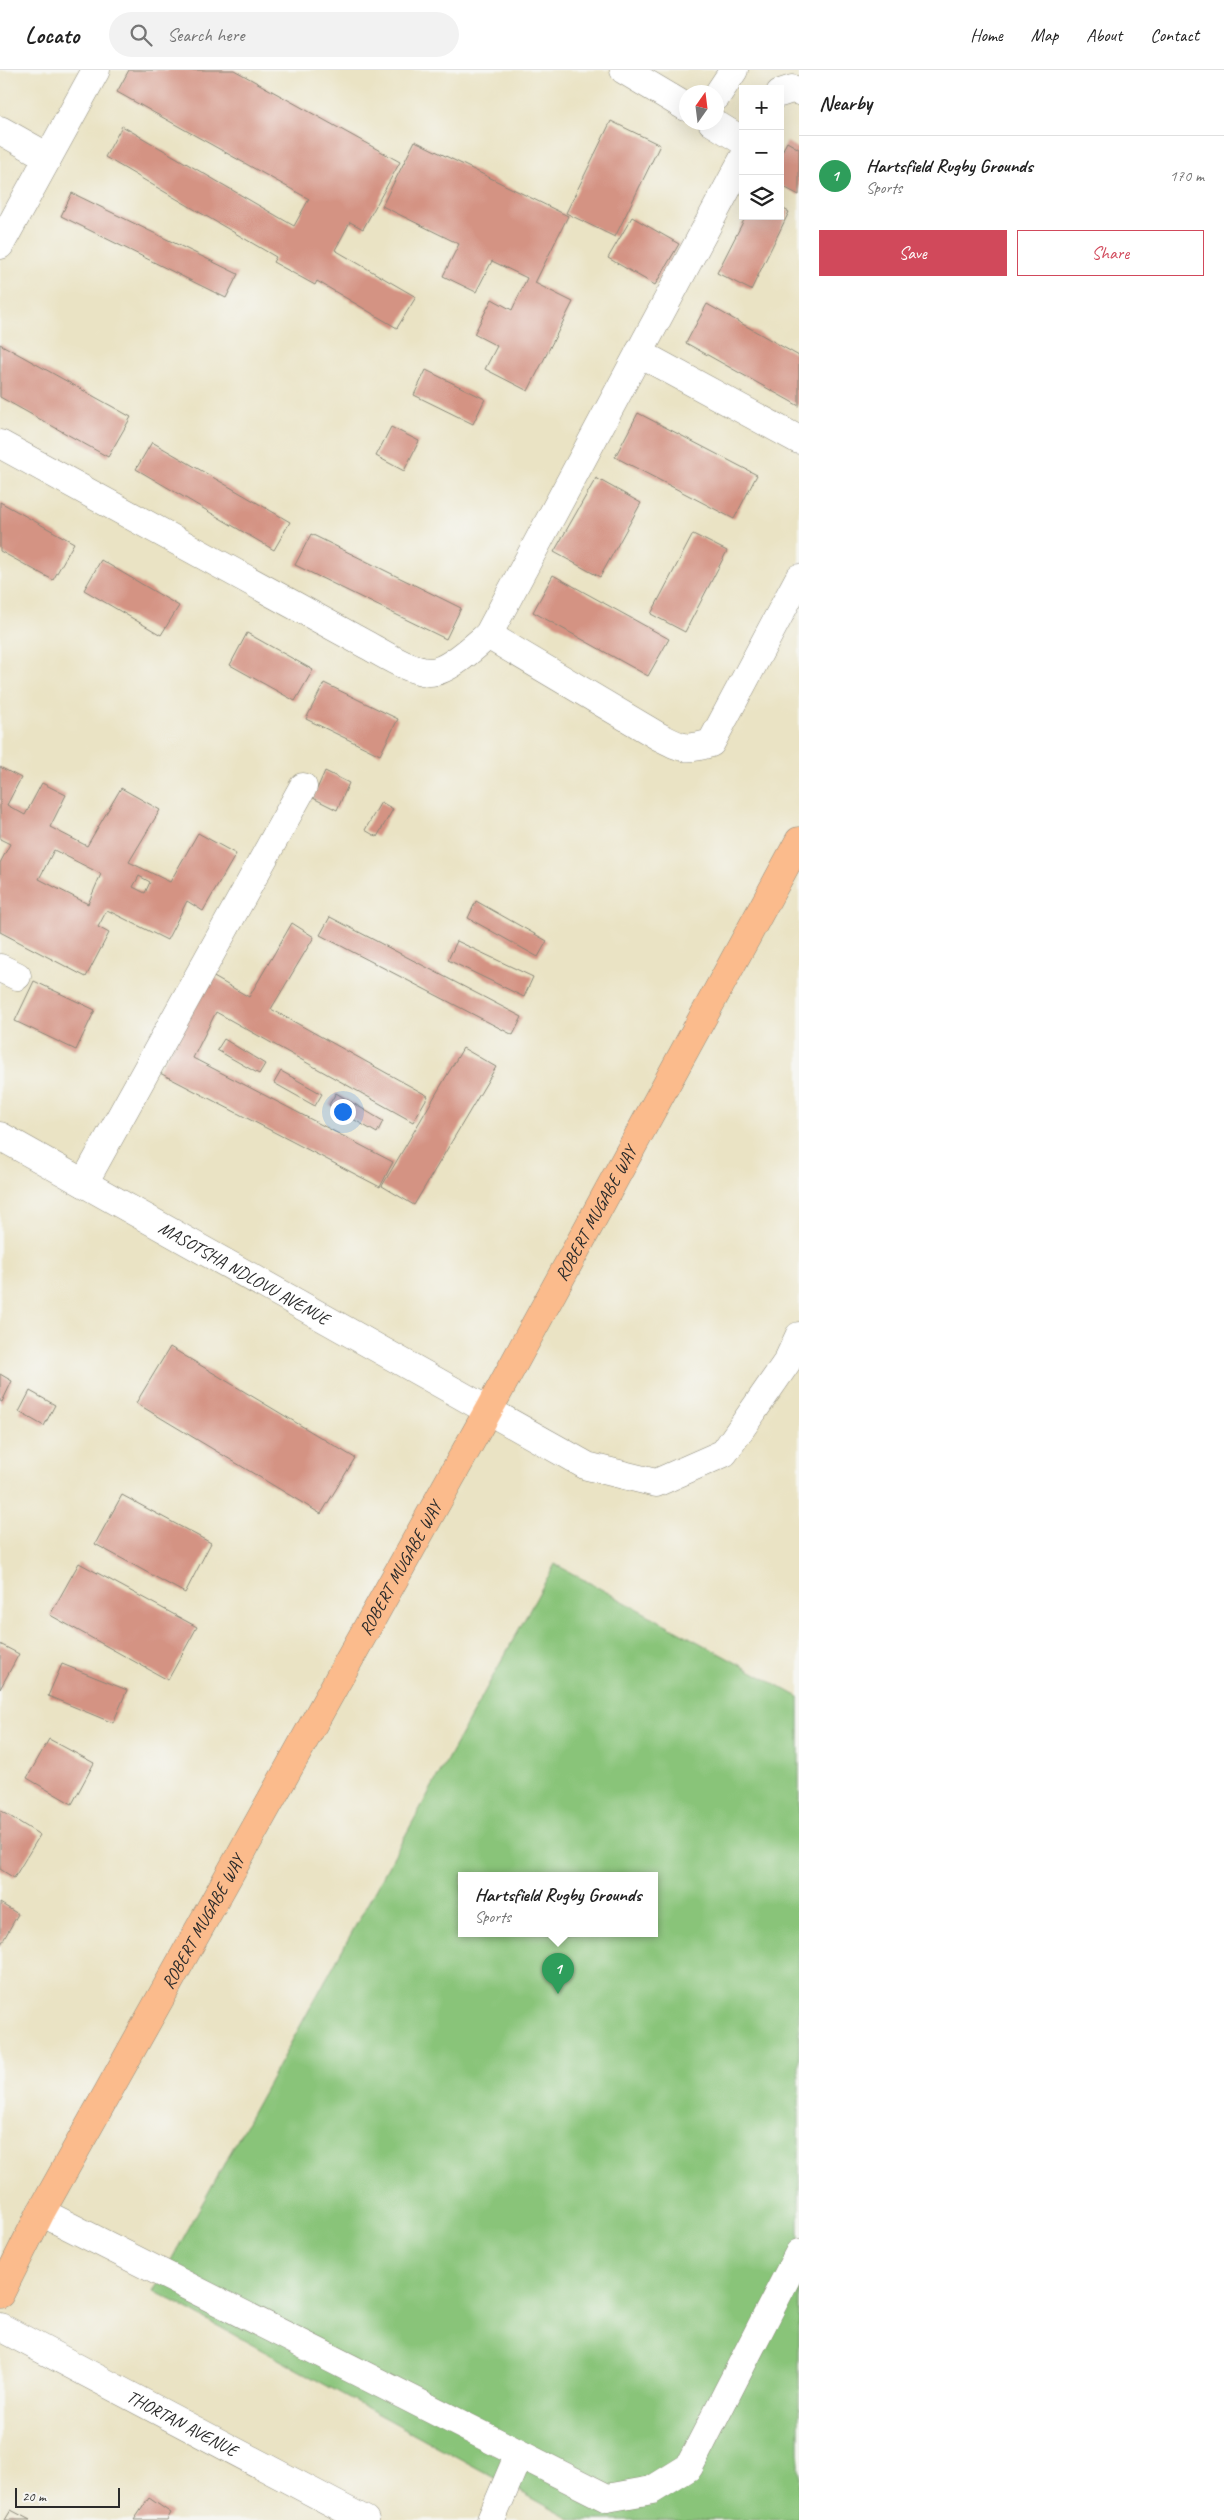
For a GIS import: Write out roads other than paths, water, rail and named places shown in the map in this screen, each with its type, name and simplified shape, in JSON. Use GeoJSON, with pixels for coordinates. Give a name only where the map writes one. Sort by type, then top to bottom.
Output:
{"type":"FeatureCollection","features":[{"type":"Feature","properties":{"kind":"main road","name":"ROBERT MUGABE WAY"},"geometry":{"type":"LineString","coordinates":[[0,2294],[41,2212],[488,1411],[799,841]]}},
{"type":"Feature","properties":{"kind":"street"},"geometry":{"type":"LineString","coordinates":[[0,245],[96,70]]}},
{"type":"Feature","properties":{"kind":"street"},"geometry":{"type":"LineString","coordinates":[[624,70],[679,103]]}},
{"type":"Feature","properties":{"kind":"street"},"geometry":{"type":"LineString","coordinates":[[724,85],[734,70]]}},
{"type":"Feature","properties":{"kind":"street"},"geometry":{"type":"LineString","coordinates":[[784,92],[792,89],[799,91]]}},
{"type":"Feature","properties":{"kind":"street"},"geometry":{"type":"LineString","coordinates":[[724,129],[739,139]]}},
{"type":"Feature","properties":{"kind":"street"},"geometry":{"type":"LineString","coordinates":[[0,130],[48,157]]}},
{"type":"Feature","properties":{"kind":"street"},"geometry":{"type":"LineString","coordinates":[[0,444],[365,644],[412,667],[431,672],[456,662],[488,635],[739,166]]}},
{"type":"Feature","properties":{"kind":"street"},"geometry":{"type":"LineString","coordinates":[[639,353],[799,440]]}},
{"type":"Feature","properties":{"kind":"street"},"geometry":{"type":"LineString","coordinates":[[488,635],[658,736],[683,749],[696,747],[711,742],[799,578]]}},
{"type":"Feature","properties":{"kind":"street"},"geometry":{"type":"LineString","coordinates":[[84,1183],[303,787]]}},
{"type":"Feature","properties":{"kind":"street","name":"MASOTSHA NDLOVU AVENUE"},"geometry":{"type":"LineString","coordinates":[[0,1136],[587,1466],[656,1483],[724,1453],[788,1362],[799,1336]]}},
{"type":"Feature","properties":{"kind":"street"},"geometry":{"type":"LineString","coordinates":[[41,2212],[607,2498],[652,2490],[689,2466],[799,2253]]}},
{"type":"Feature","properties":{"kind":"street","name":"THORTAN AVENUE"},"geometry":{"type":"LineString","coordinates":[[0,2327],[365,2520]]}},
{"type":"Feature","properties":{"kind":"street"},"geometry":{"type":"LineString","coordinates":[[491,2520],[519,2454]]}},
{"type":"Feature","properties":{"kind":"place","name":"Hartsfield Rugby Grounds"},"geometry":{"type":"Point","coordinates":[558,1994]}}]}
